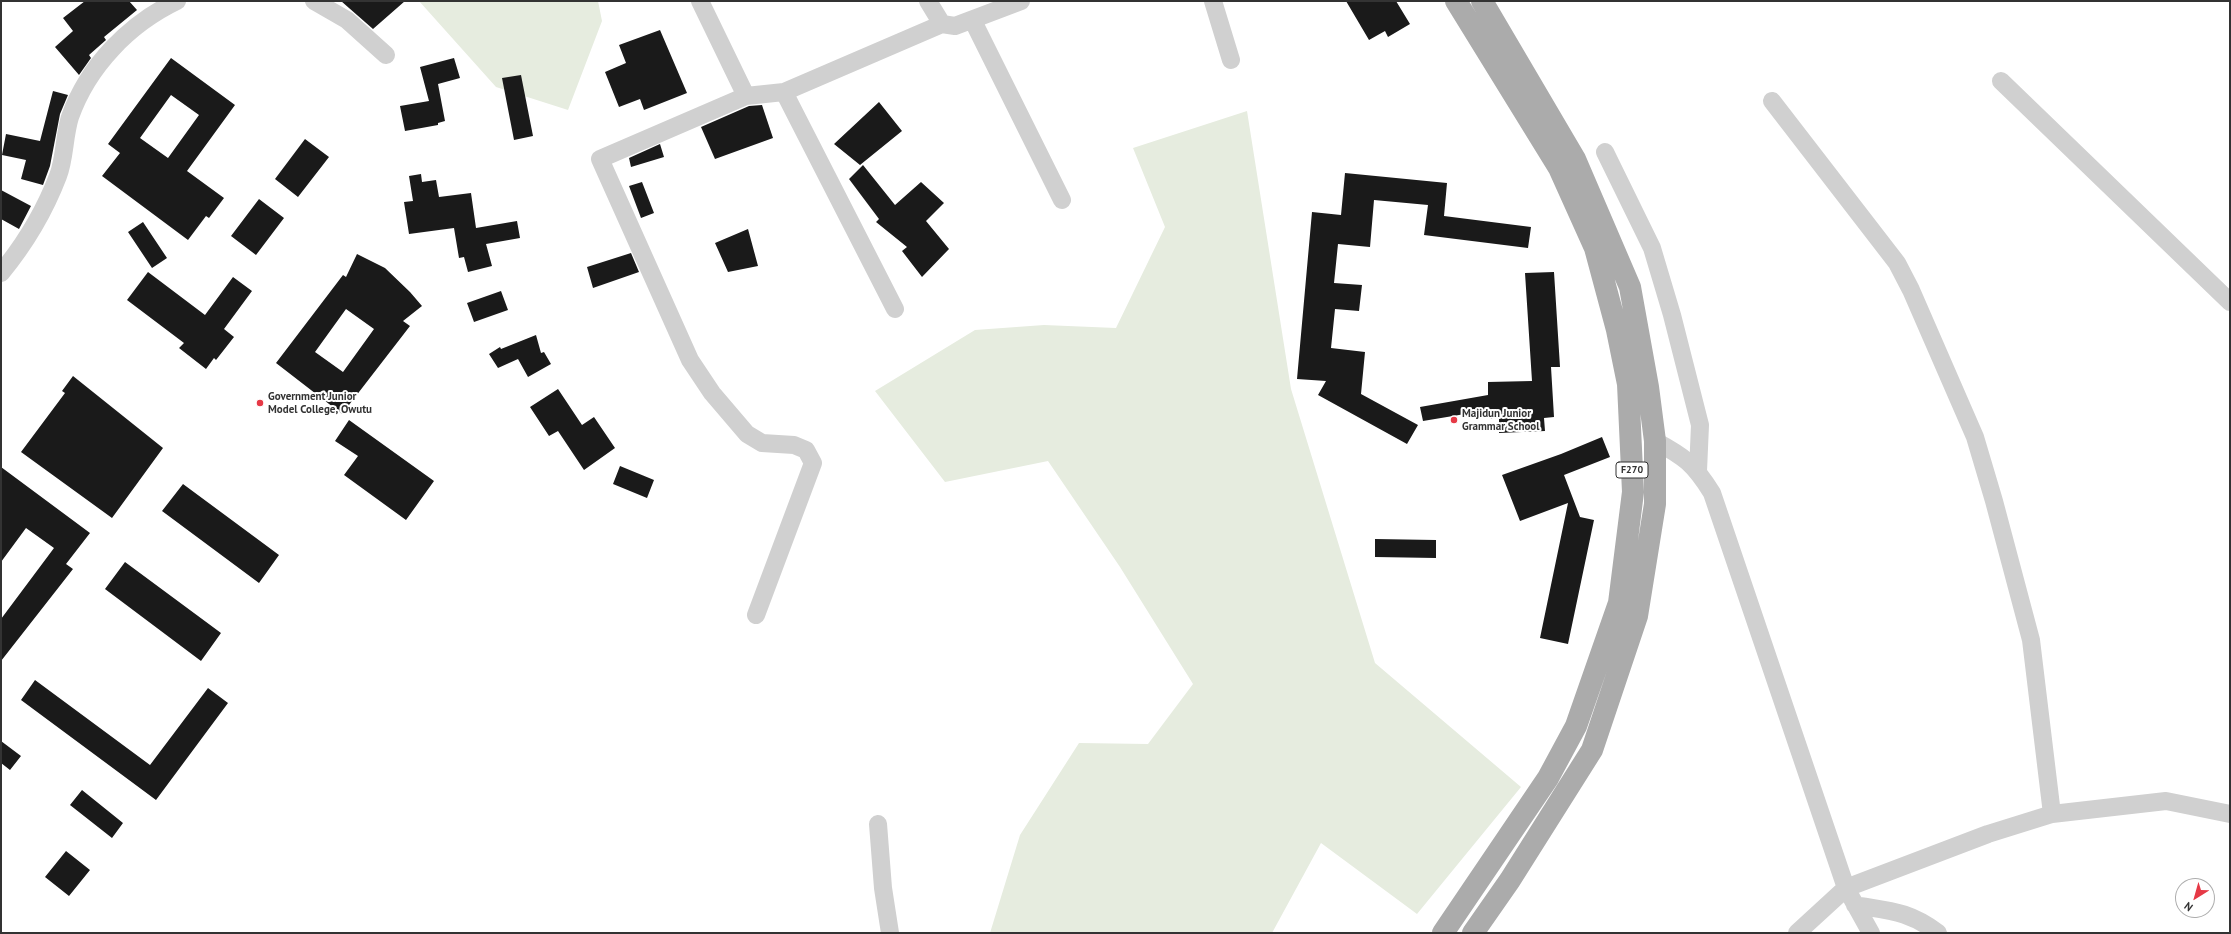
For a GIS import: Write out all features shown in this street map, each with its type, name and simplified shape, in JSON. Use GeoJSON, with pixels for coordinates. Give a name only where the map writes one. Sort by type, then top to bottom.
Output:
{"type":"FeatureCollection","features":[{"type":"Feature","properties":{"kind":"main road"},"geometry":{"type":"LineString","coordinates":[[1460,9],[1483,3]]}},
{"type":"Feature","properties":{"kind":"main road","name":"F270"},"geometry":{"type":"LineString","coordinates":[[1473,933],[1510,880],[1592,750],[1637,616],[1655,504],[1655,441],[1648,387],[1630,287],[1575,159],[1483,3]]}},
{"type":"Feature","properties":{"kind":"main road","name":"F270"},"geometry":{"type":"LineString","coordinates":[[1443,933],[1548,778],[1576,726],[1619,603],[1633,492],[1628,384],[1618,330],[1595,248],[1559,168],[1460,9]]}},
{"type":"Feature","properties":{"kind":"street"},"geometry":{"type":"LineString","coordinates":[[1,273],[31,229],[58,175],[70,118],[78,98],[94,68],[115,46],[146,18],[177,1]]}},
{"type":"Feature","properties":{"kind":"street"},"geometry":{"type":"LineString","coordinates":[[314,1],[347,20],[386,55]]}},
{"type":"Feature","properties":{"kind":"street"},"geometry":{"type":"LineString","coordinates":[[700,1],[746,96]]}},
{"type":"Feature","properties":{"kind":"street"},"geometry":{"type":"LineString","coordinates":[[928,1],[942,24]]}},
{"type":"Feature","properties":{"kind":"street"},"geometry":{"type":"LineString","coordinates":[[756,615],[812,463],[806,450],[794,445],[762,442],[747,434],[712,393],[690,360],[600,159],[746,96],[784,92],[942,24],[955,26],[973,21],[1021,1]]}},
{"type":"Feature","properties":{"kind":"street"},"geometry":{"type":"LineString","coordinates":[[1213,1],[1231,60]]}},
{"type":"Feature","properties":{"kind":"street"},"geometry":{"type":"LineString","coordinates":[[973,21],[1062,200]]}},
{"type":"Feature","properties":{"kind":"street"},"geometry":{"type":"LineString","coordinates":[[2001,81],[2230,302]]}},
{"type":"Feature","properties":{"kind":"street"},"geometry":{"type":"LineString","coordinates":[[784,92],[895,308]]}},
{"type":"Feature","properties":{"kind":"street"},"geometry":{"type":"LineString","coordinates":[[1772,101],[1897,263],[1911,290],[1975,437],[2031,640],[2052,814]]}},
{"type":"Feature","properties":{"kind":"street"},"geometry":{"type":"LineString","coordinates":[[1605,152],[1652,248],[1670,307],[1700,426],[1698,471]]}},
{"type":"Feature","properties":{"kind":"street"},"geometry":{"type":"LineString","coordinates":[[1655,441],[1682,455],[1698,471],[1712,493],[1846,888],[1871,933]]}},
{"type":"Feature","properties":{"kind":"street"},"geometry":{"type":"LineString","coordinates":[[1797,933],[1846,888],[1988,834],[2052,814],[2166,801],[2230,814]]}},
{"type":"Feature","properties":{"kind":"street"},"geometry":{"type":"LineString","coordinates":[[878,824],[883,888],[890,933]]}},
{"type":"Feature","properties":{"kind":"street"},"geometry":{"type":"LineString","coordinates":[[1855,905],[1903,913],[1921,921],[1938,933]]}},
{"type":"Feature","properties":{"kind":"shaded area"},"geometry":{"type":"Polygon","coordinates":[[[419,1],[598,1],[602,21],[568,110],[496,87],[419,1]]]}},
{"type":"Feature","properties":{"kind":"shaded area"},"geometry":{"type":"Polygon","coordinates":[[[1247,111],[1291,389],[1375,663],[1521,787],[1417,914],[1321,843],[1272,933],[990,933],[1020,835],[1079,743],[1148,744],[1193,684],[1120,567],[1048,461],[945,482],[875,391],[975,330],[1044,325],[1116,328],[1165,227],[1133,148],[1247,111]]]}},
{"type":"Feature","properties":{"kind":"building"},"geometry":{"type":"Polygon","coordinates":[[[85,1],[129,1],[137,10],[104,37],[106,40],[89,55],[91,58],[79,75],[55,47],[73,31],[63,18],[85,1]]]}},
{"type":"Feature","properties":{"kind":"building"},"geometry":{"type":"Polygon","coordinates":[[[341,1],[405,1],[373,29],[341,1]]]}},
{"type":"Feature","properties":{"kind":"building"},"geometry":{"type":"Polygon","coordinates":[[[1346,1],[1396,1],[1410,24],[1388,37],[1385,31],[1369,40],[1346,1]]]}},
{"type":"Feature","properties":{"kind":"building"},"geometry":{"type":"Polygon","coordinates":[[[660,30],[687,93],[644,110],[640,99],[619,107],[605,72],[626,63],[619,45],[660,30]]]}},
{"type":"Feature","properties":{"kind":"building"},"geometry":{"type":"Polygon","coordinates":[[[171,58],[235,105],[187,171],[224,198],[209,218],[206,216],[188,240],[102,176],[120,153],[108,144],[171,58]],[[171,95],[140,138],[168,158],[199,115],[171,95]]]}},
{"type":"Feature","properties":{"kind":"building"},"geometry":{"type":"Polygon","coordinates":[[[454,58],[460,78],[438,84],[445,121],[438,123],[438,125],[405,131],[400,106],[429,101],[420,67],[454,58]]]}},
{"type":"Feature","properties":{"kind":"building"},"geometry":{"type":"Polygon","coordinates":[[[521,75],[533,136],[514,140],[502,78],[521,75]]]}},
{"type":"Feature","properties":{"kind":"building"},"geometry":{"type":"Polygon","coordinates":[[[53,91],[68,95],[60,114],[50,166],[43,185],[21,179],[26,160],[2,155],[6,134],[40,141],[53,91]]]}},
{"type":"Feature","properties":{"kind":"building"},"geometry":{"type":"Polygon","coordinates":[[[879,102],[902,131],[860,165],[834,144],[879,102]]]}},
{"type":"Feature","properties":{"kind":"building"},"geometry":{"type":"Polygon","coordinates":[[[762,105],[773,138],[715,159],[701,127],[749,106],[762,105]]]}},
{"type":"Feature","properties":{"kind":"building"},"geometry":{"type":"Polygon","coordinates":[[[305,139],[329,157],[298,197],[275,179],[305,139]]]}},
{"type":"Feature","properties":{"kind":"building"},"geometry":{"type":"Polygon","coordinates":[[[660,144],[664,157],[631,167],[629,158],[660,144]]]}},
{"type":"Feature","properties":{"kind":"building"},"geometry":{"type":"Polygon","coordinates":[[[863,165],[895,205],[921,182],[944,203],[926,221],[949,249],[922,277],[902,251],[907,247],[876,222],[879,219],[849,179],[863,165]]]}},
{"type":"Feature","properties":{"kind":"building"},"geometry":{"type":"Polygon","coordinates":[[[1345,173],[1447,183],[1444,216],[1531,227],[1528,248],[1424,235],[1428,205],[1374,200],[1370,247],[1338,244],[1334,283],[1362,285],[1359,311],[1335,309],[1331,348],[1365,352],[1361,394],[1418,425],[1407,444],[1318,395],[1326,381],[1297,379],[1312,212],[1341,215],[1345,173]]]}},
{"type":"Feature","properties":{"kind":"building"},"geometry":{"type":"Polygon","coordinates":[[[421,174],[422,182],[436,180],[439,197],[471,193],[476,228],[517,221],[520,238],[486,244],[492,266],[468,272],[464,257],[459,258],[454,228],[409,234],[404,202],[413,201],[409,176],[421,174]]]}},
{"type":"Feature","properties":{"kind":"building"},"geometry":{"type":"Polygon","coordinates":[[[642,182],[654,213],[641,218],[629,186],[642,182]]]}},
{"type":"Feature","properties":{"kind":"building"},"geometry":{"type":"Polygon","coordinates":[[[1,190],[31,206],[19,229],[1,219],[1,190]]]}},
{"type":"Feature","properties":{"kind":"building"},"geometry":{"type":"Polygon","coordinates":[[[259,199],[284,218],[256,255],[231,236],[259,199]]]}},
{"type":"Feature","properties":{"kind":"building"},"geometry":{"type":"Polygon","coordinates":[[[143,222],[167,258],[152,268],[128,232],[143,222]]]}},
{"type":"Feature","properties":{"kind":"building"},"geometry":{"type":"Polygon","coordinates":[[[748,229],[758,266],[728,272],[715,243],[748,229]]]}},
{"type":"Feature","properties":{"kind":"building"},"geometry":{"type":"Polygon","coordinates":[[[631,253],[639,272],[593,288],[587,267],[631,253]]]}},
{"type":"Feature","properties":{"kind":"building"},"geometry":{"type":"Polygon","coordinates":[[[357,254],[385,268],[422,306],[403,321],[410,326],[342,414],[276,363],[343,275],[346,277],[357,254]],[[346,309],[315,352],[343,372],[374,329],[346,309]]]}},
{"type":"Feature","properties":{"kind":"building"},"geometry":{"type":"Polygon","coordinates":[[[148,272],[205,315],[233,277],[252,291],[224,329],[234,337],[216,360],[214,358],[206,369],[179,348],[184,343],[127,300],[148,272]]]}},
{"type":"Feature","properties":{"kind":"building"},"geometry":{"type":"Polygon","coordinates":[[[1554,272],[1560,367],[1551,367],[1554,417],[1544,418],[1545,431],[1499,433],[1499,419],[1490,419],[1489,410],[1423,421],[1420,407],[1488,395],[1488,382],[1532,381],[1525,273],[1554,272]]]}},
{"type":"Feature","properties":{"kind":"building"},"geometry":{"type":"Polygon","coordinates":[[[501,291],[508,310],[474,322],[467,303],[501,291]]]}},
{"type":"Feature","properties":{"kind":"building"},"geometry":{"type":"Polygon","coordinates":[[[536,335],[541,353],[544,352],[551,364],[528,377],[518,359],[498,368],[489,354],[500,347],[501,349],[536,335]]]}},
{"type":"Feature","properties":{"kind":"building"},"geometry":{"type":"Polygon","coordinates":[[[73,376],[163,448],[112,518],[21,452],[65,393],[62,391],[73,376]]]}},
{"type":"Feature","properties":{"kind":"building"},"geometry":{"type":"Polygon","coordinates":[[[558,389],[582,425],[594,417],[615,448],[584,470],[558,431],[549,436],[530,407],[558,389]]]}},
{"type":"Feature","properties":{"kind":"building"},"geometry":{"type":"Polygon","coordinates":[[[349,420],[434,481],[406,520],[344,475],[358,456],[335,441],[349,420]]]}},
{"type":"Feature","properties":{"kind":"building"},"geometry":{"type":"Polygon","coordinates":[[[1602,437],[1610,457],[1564,475],[1580,517],[1594,520],[1568,644],[1540,638],[1568,503],[1520,521],[1502,475],[1561,454],[1602,437]]]}},
{"type":"Feature","properties":{"kind":"building"},"geometry":{"type":"Polygon","coordinates":[[[620,466],[654,480],[647,498],[613,484],[620,466]]]}},
{"type":"Feature","properties":{"kind":"building"},"geometry":{"type":"Polygon","coordinates":[[[1,467],[90,533],[66,564],[73,569],[1,661],[1,619],[54,548],[26,528],[1,562],[1,467]]]}},
{"type":"Feature","properties":{"kind":"building"},"geometry":{"type":"Polygon","coordinates":[[[183,484],[279,555],[259,583],[162,511],[183,484]]]}},
{"type":"Feature","properties":{"kind":"building"},"geometry":{"type":"Polygon","coordinates":[[[1375,539],[1436,540],[1436,558],[1375,557],[1375,539]]]}},
{"type":"Feature","properties":{"kind":"building"},"geometry":{"type":"Polygon","coordinates":[[[125,562],[221,633],[201,661],[105,589],[125,562]]]}},
{"type":"Feature","properties":{"kind":"building"},"geometry":{"type":"Polygon","coordinates":[[[35,680],[150,765],[208,688],[228,703],[156,800],[21,700],[35,680]]]}},
{"type":"Feature","properties":{"kind":"building"},"geometry":{"type":"Polygon","coordinates":[[[1,741],[21,756],[10,770],[1,763],[1,741]]]}},
{"type":"Feature","properties":{"kind":"building"},"geometry":{"type":"Polygon","coordinates":[[[82,790],[123,823],[112,838],[70,805],[82,790]]]}},
{"type":"Feature","properties":{"kind":"building"},"geometry":{"type":"Polygon","coordinates":[[[66,851],[90,870],[69,896],[45,877],[66,851]]]}},
{"type":"Feature","properties":{"kind":"place","name":"Government Junior Model College, Owutu"},"geometry":{"type":"Point","coordinates":[260,403]}},
{"type":"Feature","properties":{"kind":"place","name":"Majidun Junior Grammar School"},"geometry":{"type":"Point","coordinates":[1454,420]}}]}
